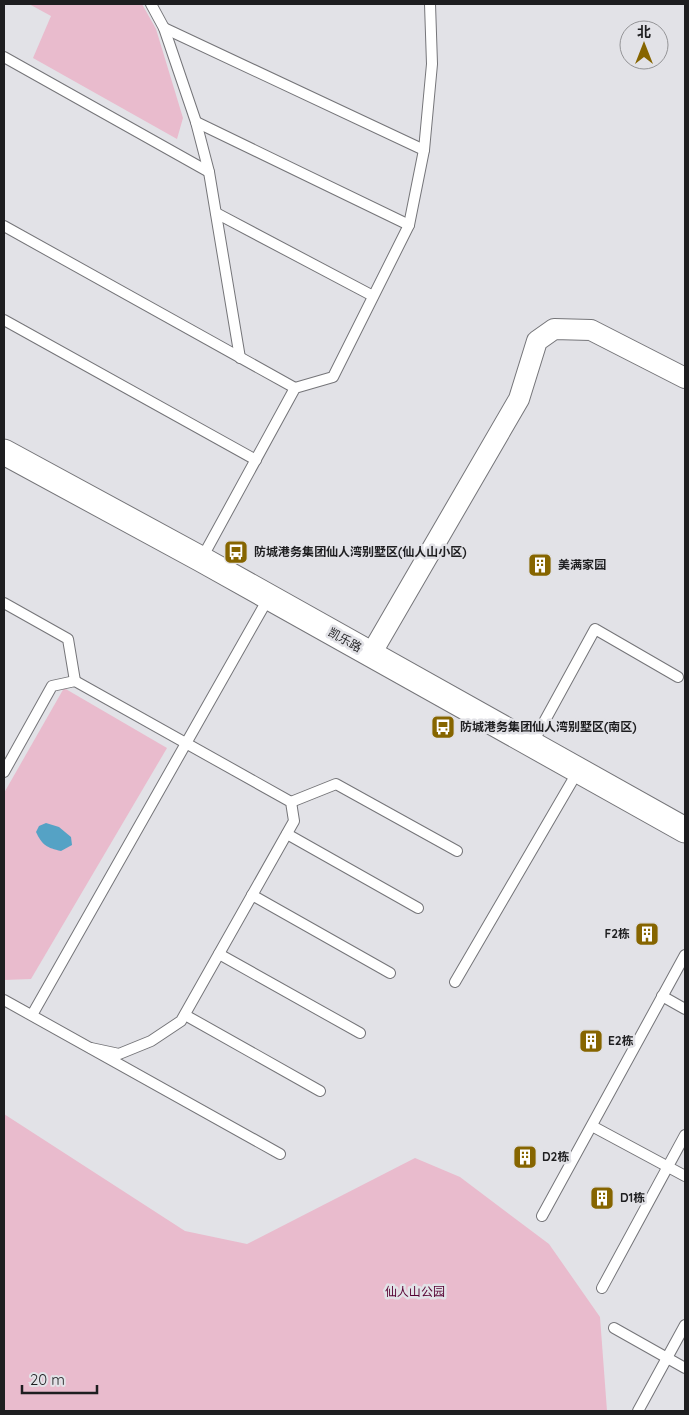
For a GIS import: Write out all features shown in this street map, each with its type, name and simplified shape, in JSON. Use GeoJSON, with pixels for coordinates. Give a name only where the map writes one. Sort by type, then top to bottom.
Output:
{"type":"FeatureCollection","features":[{"type":"Feature","properties":{"kind":"street"},"geometry":{"type":"LineString","coordinates":[[371,654],[519,399],[537,341],[554,330],[591,330],[685,378]]}},
{"type":"Feature","properties":{"kind":"street","name":"凯乐路"},"geometry":{"type":"LineString","coordinates":[[4,452],[201,559],[685,830]]}},
{"type":"Feature","properties":{"kind":"lane"},"geometry":{"type":"LineString","coordinates":[[151,4],[164,28],[196,122],[209,172],[240,358]]}},
{"type":"Feature","properties":{"kind":"lane"},"geometry":{"type":"LineString","coordinates":[[4,226],[295,388],[333,377],[409,225],[424,150],[432,64],[430,4]]}},
{"type":"Feature","properties":{"kind":"lane"},"geometry":{"type":"LineString","coordinates":[[164,28],[424,150]]}},
{"type":"Feature","properties":{"kind":"lane"},"geometry":{"type":"LineString","coordinates":[[4,57],[209,172]]}},
{"type":"Feature","properties":{"kind":"lane"},"geometry":{"type":"LineString","coordinates":[[196,122],[409,225]]}},
{"type":"Feature","properties":{"kind":"lane"},"geometry":{"type":"LineString","coordinates":[[216,213],[373,296]]}},
{"type":"Feature","properties":{"kind":"lane"},"geometry":{"type":"LineString","coordinates":[[4,320],[256,460]]}},
{"type":"Feature","properties":{"kind":"lane"},"geometry":{"type":"LineString","coordinates":[[201,559],[295,388]]}},
{"type":"Feature","properties":{"kind":"lane"},"geometry":{"type":"LineString","coordinates":[[32,1015],[269,597]]}},
{"type":"Feature","properties":{"kind":"lane"},"geometry":{"type":"LineString","coordinates":[[4,603],[68,639],[75,681]]}},
{"type":"Feature","properties":{"kind":"lane"},"geometry":{"type":"LineString","coordinates":[[532,744],[595,629],[678,677]]}},
{"type":"Feature","properties":{"kind":"lane"},"geometry":{"type":"LineString","coordinates":[[5,767],[52,686],[75,681],[291,802]]}},
{"type":"Feature","properties":{"kind":"lane"},"geometry":{"type":"LineString","coordinates":[[455,982],[578,771]]}},
{"type":"Feature","properties":{"kind":"lane"},"geometry":{"type":"LineString","coordinates":[[291,802],[336,784],[456,851]]}},
{"type":"Feature","properties":{"kind":"lane"},"geometry":{"type":"LineString","coordinates":[[90,1048],[119,1054],[151,1041],[181,1021],[294,821],[291,802]]}},
{"type":"Feature","properties":{"kind":"lane"},"geometry":{"type":"LineString","coordinates":[[287,834],[418,908]]}},
{"type":"Feature","properties":{"kind":"lane"},"geometry":{"type":"LineString","coordinates":[[252,895],[390,973]]}},
{"type":"Feature","properties":{"kind":"lane"},"geometry":{"type":"LineString","coordinates":[[219,954],[360,1033]]}},
{"type":"Feature","properties":{"kind":"lane"},"geometry":{"type":"LineString","coordinates":[[542,1216],[685,955]]}},
{"type":"Feature","properties":{"kind":"lane"},"geometry":{"type":"LineString","coordinates":[[662,996],[685,1009]]}},
{"type":"Feature","properties":{"kind":"lane"},"geometry":{"type":"LineString","coordinates":[[4,1000],[280,1154]]}},
{"type":"Feature","properties":{"kind":"lane"},"geometry":{"type":"LineString","coordinates":[[185,1015],[320,1091]]}},
{"type":"Feature","properties":{"kind":"lane"},"geometry":{"type":"LineString","coordinates":[[592,1126],[685,1176]]}},
{"type":"Feature","properties":{"kind":"lane"},"geometry":{"type":"LineString","coordinates":[[602,1288],[685,1135]]}},
{"type":"Feature","properties":{"kind":"lane"},"geometry":{"type":"LineString","coordinates":[[638,1411],[685,1325]]}},
{"type":"Feature","properties":{"kind":"lane"},"geometry":{"type":"LineString","coordinates":[[614,1328],[685,1368]]}},
{"type":"Feature","properties":{"kind":"green space"},"geometry":{"type":"Polygon","coordinates":[[[29,4],[142,4],[156,29],[183,118],[177,139],[33,58],[51,16],[29,4]]]}},
{"type":"Feature","properties":{"kind":"green space"},"geometry":{"type":"Polygon","coordinates":[[[64,688],[167,748],[31,979],[4,980],[4,793],[64,688]]]}},
{"type":"Feature","properties":{"kind":"green space","name":"仙人山公园"},"geometry":{"type":"Polygon","coordinates":[[[4,1114],[185,1231],[247,1244],[415,1158],[460,1177],[549,1244],[600,1317],[607,1411],[4,1411],[4,1114]]]}},
{"type":"Feature","properties":{"kind":"water"},"geometry":{"type":"Polygon","coordinates":[[[46,823],[59,827],[71,837],[72,845],[61,851],[52,849],[40,840],[36,832],[39,826],[46,823]]]}},
{"type":"Feature","properties":{"kind":"place","name":"防城港务集团仙人湾别墅区(仙人山小区)"},"geometry":{"type":"Point","coordinates":[236,552]}},
{"type":"Feature","properties":{"kind":"place","name":"美满家园"},"geometry":{"type":"Point","coordinates":[540,565]}},
{"type":"Feature","properties":{"kind":"place","name":"防城港务集团仙人湾别墅区(南区)"},"geometry":{"type":"Point","coordinates":[443,727]}},
{"type":"Feature","properties":{"kind":"place","name":"F2栋"},"geometry":{"type":"Point","coordinates":[647,934]}},
{"type":"Feature","properties":{"kind":"place","name":"E2栋"},"geometry":{"type":"Point","coordinates":[591,1041]}},
{"type":"Feature","properties":{"kind":"place","name":"D2栋"},"geometry":{"type":"Point","coordinates":[525,1157]}},
{"type":"Feature","properties":{"kind":"place","name":"D1栋"},"geometry":{"type":"Point","coordinates":[602,1198]}}]}
